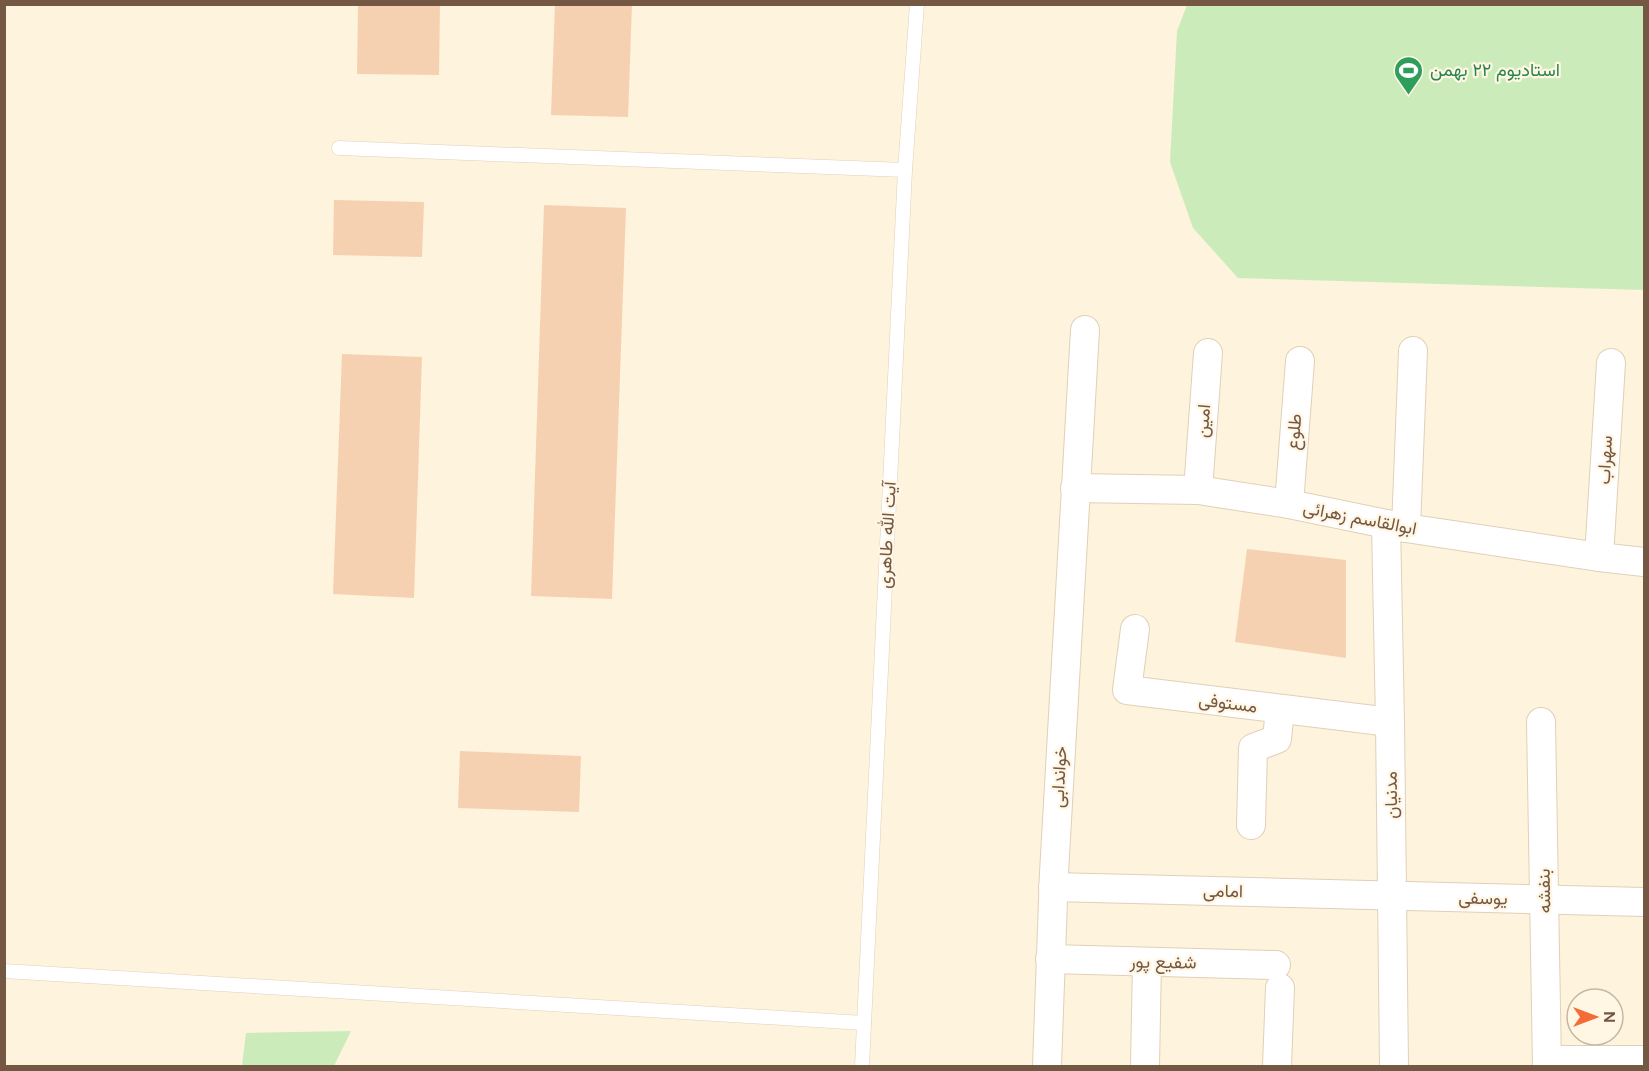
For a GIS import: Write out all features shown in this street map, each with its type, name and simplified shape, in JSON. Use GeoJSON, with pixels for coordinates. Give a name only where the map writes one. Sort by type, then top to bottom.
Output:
{"type":"FeatureCollection","features":[{"type":"Feature","properties":{"kind":"street","name":"خواندابی"},"geometry":{"type":"LineString","coordinates":[[1047,1066],[1053,887],[1085,330]]}},
{"type":"Feature","properties":{"kind":"street","name":"مدنیان"},"geometry":{"type":"LineString","coordinates":[[1394,1066],[1390,722],[1396,526],[1413,351]]}},
{"type":"Feature","properties":{"kind":"street","name":"امین"},"geometry":{"type":"LineString","coordinates":[[1198,490],[1208,353]]}},
{"type":"Feature","properties":{"kind":"street","name":"طلوع"},"geometry":{"type":"LineString","coordinates":[[1289,504],[1300,361]]}},
{"type":"Feature","properties":{"kind":"street","name":"سهراب"},"geometry":{"type":"LineString","coordinates":[[1599,558],[1611,363]]}},
{"type":"Feature","properties":{"kind":"street","name":"ابوالقاسم زهرائی"},"geometry":{"type":"LineString","coordinates":[[1075,488],[1198,490],[1289,504],[1396,526],[1599,558],[1644,562]]}},
{"type":"Feature","properties":{"kind":"street","name":"مستوفی"},"geometry":{"type":"LineString","coordinates":[[1135,629],[1127,690],[1390,722]]}},
{"type":"Feature","properties":{"kind":"street"},"geometry":{"type":"LineString","coordinates":[[1251,825],[1253,748],[1277,739],[1280,709]]}},
{"type":"Feature","properties":{"kind":"street","name":"بنفشه"},"geometry":{"type":"LineString","coordinates":[[1541,722],[1546,1063]]}},
{"type":"Feature","properties":{"kind":"street","name":"امامی"},"geometry":{"type":"LineString","coordinates":[[1053,887],[1393,896]]}},
{"type":"Feature","properties":{"kind":"street","name":"یوسفی"},"geometry":{"type":"LineString","coordinates":[[1393,896],[1644,902]]}},
{"type":"Feature","properties":{"kind":"street","name":"شفیع پور"},"geometry":{"type":"LineString","coordinates":[[1050,959],[1147,962],[1278,976],[1277,1066]]}},
{"type":"Feature","properties":{"kind":"street"},"geometry":{"type":"LineString","coordinates":[[1145,1066],[1147,962]]}},
{"type":"Feature","properties":{"kind":"street"},"geometry":{"type":"LineString","coordinates":[[1546,1063],[1644,1060]]}},
{"type":"Feature","properties":{"kind":"lane","name":"آیت الله طاهری"},"geometry":{"type":"LineString","coordinates":[[862,1066],[905,170],[917,4]]}},
{"type":"Feature","properties":{"kind":"lane"},"geometry":{"type":"LineString","coordinates":[[339,148],[905,170]]}},
{"type":"Feature","properties":{"kind":"lane"},"geometry":{"type":"LineString","coordinates":[[4,971],[864,1023]]}},
{"type":"Feature","properties":{"kind":"green space","name":"استادیوم ۲۲ بهمن"},"geometry":{"type":"Polygon","coordinates":[[[1187,5],[1644,5],[1644,290],[1238,278],[1193,228],[1170,162],[1177,31],[1187,5]]]}},
{"type":"Feature","properties":{"kind":"green space"},"geometry":{"type":"Polygon","coordinates":[[[351,1031],[334,1066],[242,1066],[246,1033],[351,1031]]]}},
{"type":"Feature","properties":{"kind":"building"},"geometry":{"type":"Polygon","coordinates":[[[358,4],[440,4],[439,75],[357,74],[358,4]]]}},
{"type":"Feature","properties":{"kind":"building"},"geometry":{"type":"Polygon","coordinates":[[[555,4],[632,4],[628,117],[551,115],[555,4]]]}},
{"type":"Feature","properties":{"kind":"building"},"geometry":{"type":"Polygon","coordinates":[[[334,200],[424,202],[422,257],[333,255],[334,200]]]}},
{"type":"Feature","properties":{"kind":"building"},"geometry":{"type":"Polygon","coordinates":[[[544,205],[626,208],[612,599],[531,596],[544,205]]]}},
{"type":"Feature","properties":{"kind":"building"},"geometry":{"type":"Polygon","coordinates":[[[342,354],[422,357],[414,598],[333,594],[342,354]]]}},
{"type":"Feature","properties":{"kind":"building"},"geometry":{"type":"Polygon","coordinates":[[[1247,549],[1346,560],[1346,658],[1235,642],[1247,549]]]}},
{"type":"Feature","properties":{"kind":"building"},"geometry":{"type":"Polygon","coordinates":[[[460,751],[581,756],[579,812],[458,808],[460,751]]]}},
{"type":"Feature","properties":{"kind":"place","name":"استادیوم ۲۲ بهمن"},"geometry":{"type":"Point","coordinates":[1409,96]}}]}
